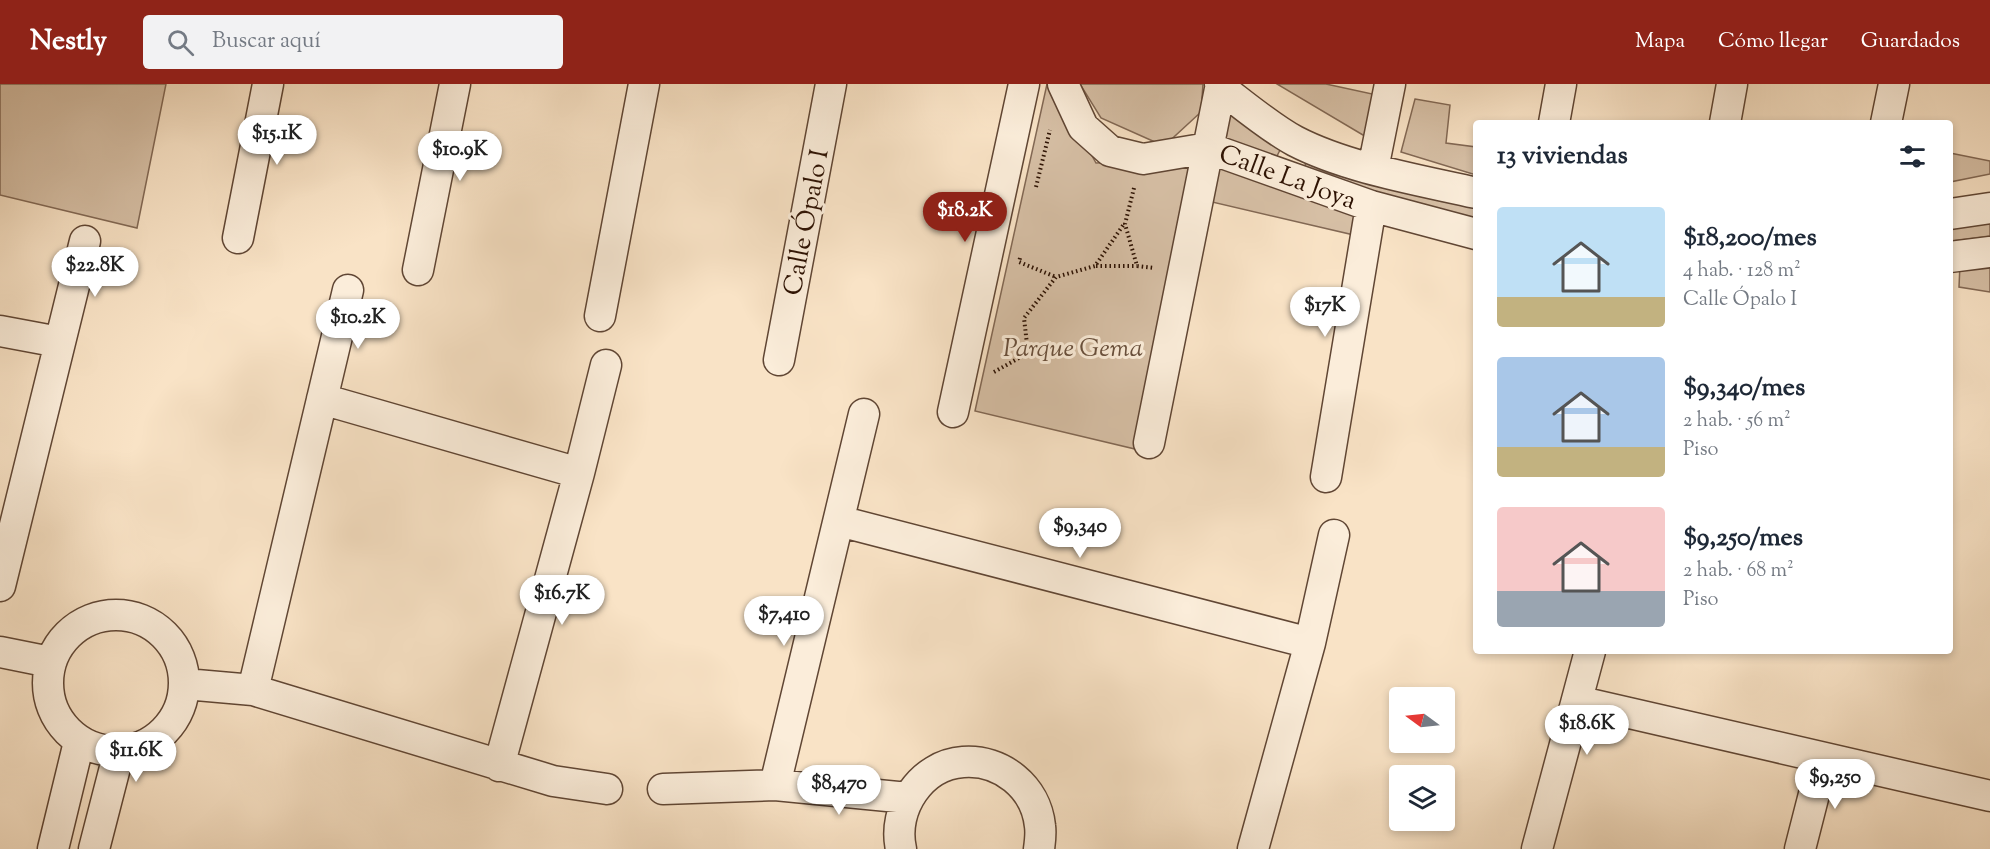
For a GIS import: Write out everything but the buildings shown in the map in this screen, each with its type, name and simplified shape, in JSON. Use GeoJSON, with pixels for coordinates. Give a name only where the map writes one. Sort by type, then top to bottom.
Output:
{"type":"FeatureCollection","features":[{"type":"Feature","properties":{"kind":"street"},"geometry":{"type":"LineString","coordinates":[[238,238],[268,84]]}},
{"type":"Feature","properties":{"kind":"street"},"geometry":{"type":"LineString","coordinates":[[418,270],[455,84]]}},
{"type":"Feature","properties":{"kind":"street"},"geometry":{"type":"LineString","coordinates":[[600,316],[644,84]]}},
{"type":"Feature","properties":{"kind":"street","name":"Calle Ópalo I"},"geometry":{"type":"LineString","coordinates":[[779,360],[831,84]]}},
{"type":"Feature","properties":{"kind":"street"},"geometry":{"type":"LineString","coordinates":[[953,412],[1024,84]]}},
{"type":"Feature","properties":{"kind":"street","name":"Calle La Joya"},"geometry":{"type":"LineString","coordinates":[[1063,84],[1083,127],[1110,151],[1143,159],[1208,148],[1371,206],[1473,233]]}},
{"type":"Feature","properties":{"kind":"street"},"geometry":{"type":"LineString","coordinates":[[1373,169],[1390,84]]}},
{"type":"Feature","properties":{"kind":"street"},"geometry":{"type":"LineString","coordinates":[[1555,120],[1562,84]]}},
{"type":"Feature","properties":{"kind":"street"},"geometry":{"type":"LineString","coordinates":[[1726,120],[1732,84]]}},
{"type":"Feature","properties":{"kind":"street"},"geometry":{"type":"LineString","coordinates":[[1887,120],[1894,84]]}},
{"type":"Feature","properties":{"kind":"street"},"geometry":{"type":"LineString","coordinates":[[1149,443],[1220,85]]}},
{"type":"Feature","properties":{"kind":"street","name":"Calle La Joya"},"geometry":{"type":"LineString","coordinates":[[1220,85],[1294,141],[1373,169],[1473,192]]}},
{"type":"Feature","properties":{"kind":"street"},"geometry":{"type":"LineString","coordinates":[[1282,175],[1294,141]]}},
{"type":"Feature","properties":{"kind":"street"},"geometry":{"type":"LineString","coordinates":[[1326,477],[1371,206]]}},
{"type":"Feature","properties":{"kind":"street"},"geometry":{"type":"LineString","coordinates":[[1953,214],[1990,208]]}},
{"type":"Feature","properties":{"kind":"street"},"geometry":{"type":"LineString","coordinates":[[0,586],[85,241]]}},
{"type":"Feature","properties":{"kind":"street"},"geometry":{"type":"LineString","coordinates":[[1953,257],[1990,252]]}},
{"type":"Feature","properties":{"kind":"street"},"geometry":{"type":"LineString","coordinates":[[253,690],[348,290]]}},
{"type":"Feature","properties":{"kind":"street"},"geometry":{"type":"LineString","coordinates":[[0,331],[59,342]]}},
{"type":"Feature","properties":{"kind":"street"},"geometry":{"type":"LineString","coordinates":[[499,766],[606,365]]}},
{"type":"Feature","properties":{"kind":"street"},"geometry":{"type":"LineString","coordinates":[[322,399],[579,473]]}},
{"type":"Feature","properties":{"kind":"street"},"geometry":{"type":"LineString","coordinates":[[775,785],[864,414]]}},
{"type":"Feature","properties":{"kind":"street"},"geometry":{"type":"LineString","coordinates":[[839,521],[1310,643]]}},
{"type":"Feature","properties":{"kind":"street"},"geometry":{"type":"LineString","coordinates":[[1253,849],[1310,643],[1334,535]]}},
{"type":"Feature","properties":{"kind":"street"},"geometry":{"type":"LineString","coordinates":[[116,614],[138,617],[157,627],[172,643],[182,662],[184,684],[181,704],[172,723],[158,738],[139,748],[119,752],[98,750],[79,742],[62,726],[51,707],[47,684],[50,662],[60,643],[75,627],[95,617],[116,614]]}},
{"type":"Feature","properties":{"kind":"street"},"geometry":{"type":"LineString","coordinates":[[0,652],[50,662]]}},
{"type":"Feature","properties":{"kind":"street"},"geometry":{"type":"LineString","coordinates":[[1537,849],[1589,654]]}},
{"type":"Feature","properties":{"kind":"street"},"geometry":{"type":"LineString","coordinates":[[184,684],[253,690],[553,782],[607,789]]}},
{"type":"Feature","properties":{"kind":"street"},"geometry":{"type":"LineString","coordinates":[[1577,701],[1990,796]]}},
{"type":"Feature","properties":{"kind":"street"},"geometry":{"type":"LineString","coordinates":[[53,849],[79,742]]}},
{"type":"Feature","properties":{"kind":"street"},"geometry":{"type":"LineString","coordinates":[[94,849],[119,752]]}},
{"type":"Feature","properties":{"kind":"street"},"geometry":{"type":"LineString","coordinates":[[1800,849],[1823,759]]}},
{"type":"Feature","properties":{"kind":"street"},"geometry":{"type":"LineString","coordinates":[[901,849],[900,818],[908,798],[922,781],[940,768],[962,762],[985,763],[1006,771],[1023,785],[1036,804],[1041,826],[1039,849]]}},
{"type":"Feature","properties":{"kind":"street"},"geometry":{"type":"LineString","coordinates":[[663,789],[775,785],[908,798]]}},
{"type":"Feature","properties":{"kind":"path"},"geometry":{"type":"LineString","coordinates":[[1095,266],[1125,224],[1134,187],[1144,186]]}},
{"type":"Feature","properties":{"kind":"path"},"geometry":{"type":"LineString","coordinates":[[1125,224],[1137,266]]}},
{"type":"Feature","properties":{"kind":"path"},"geometry":{"type":"LineString","coordinates":[[1019,261],[1056,277]]}},
{"type":"Feature","properties":{"kind":"path"},"geometry":{"type":"LineString","coordinates":[[1028,353],[1024,318],[1056,277],[1095,266],[1137,266],[1159,269]]}},
{"type":"Feature","properties":{"kind":"path"},"geometry":{"type":"LineString","coordinates":[[991,374],[1028,353],[1054,353]]}},
{"type":"Feature","properties":{"kind":"green space"},"geometry":{"type":"Polygon","coordinates":[[[0,84],[166,84],[137,228],[0,195],[0,84]]]}},
{"type":"Feature","properties":{"kind":"green space","name":"Parque Gema"},"geometry":{"type":"Polygon","coordinates":[[[1047,84],[1053,84],[1096,163],[1194,159],[1135,449],[975,411],[1047,84]]]}},
{"type":"Feature","properties":{"kind":"green space"},"geometry":{"type":"Polygon","coordinates":[[[1080,84],[1203,84],[1201,112],[1164,146],[1101,118],[1080,84]]]}},
{"type":"Feature","properties":{"kind":"green space"},"geometry":{"type":"Polygon","coordinates":[[[1277,84],[1326,84],[1377,95],[1368,138],[1277,84]]]}},
{"type":"Feature","properties":{"kind":"green space"},"geometry":{"type":"Polygon","coordinates":[[[1415,99],[1450,105],[1446,143],[1473,147],[1473,174],[1401,152],[1415,99]]]}},
{"type":"Feature","properties":{"kind":"green space"},"geometry":{"type":"Polygon","coordinates":[[[1229,101],[1283,144],[1274,162],[1226,140],[1229,101]]]}},
{"type":"Feature","properties":{"kind":"green space"},"geometry":{"type":"Polygon","coordinates":[[[1953,154],[1990,161],[1990,174],[1953,181],[1953,154]]]}},
{"type":"Feature","properties":{"kind":"green space"},"geometry":{"type":"Polygon","coordinates":[[[1309,155],[1473,205],[1473,226],[1302,173],[1309,155]]]}},
{"type":"Feature","properties":{"kind":"green space"},"geometry":{"type":"Polygon","coordinates":[[[1216,160],[1359,211],[1354,235],[1212,202],[1216,160]]]}},
{"type":"Feature","properties":{"kind":"green space"},"geometry":{"type":"Polygon","coordinates":[[[1990,222],[1990,236],[1953,241],[1953,226],[1990,222]]]}},
{"type":"Feature","properties":{"kind":"green space"},"geometry":{"type":"Polygon","coordinates":[[[1990,258],[1990,292],[1959,287],[1960,264],[1990,258]]]}}]}
